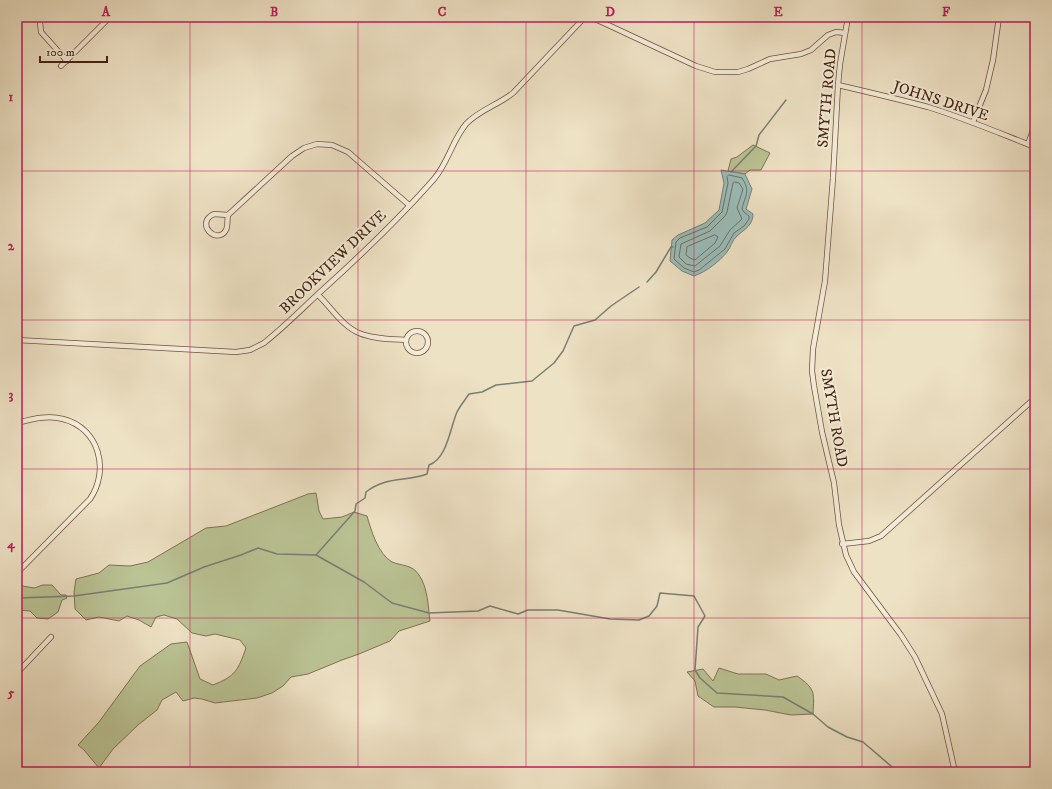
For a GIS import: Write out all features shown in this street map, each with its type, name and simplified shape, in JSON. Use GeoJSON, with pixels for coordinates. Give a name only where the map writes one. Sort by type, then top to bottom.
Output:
{"type":"FeatureCollection","features":[{"type":"Feature","properties":{"kind":"street"},"geometry":{"type":"LineString","coordinates":[[42,17],[40,22],[41,32],[67,61]]}},
{"type":"Feature","properties":{"kind":"street"},"geometry":{"type":"LineString","coordinates":[[61,66],[110,17]]}},
{"type":"Feature","properties":{"kind":"street","name":"BROOKVIEW DRIVE"},"geometry":{"type":"LineString","coordinates":[[17,340],[243,352],[264,343],[374,243],[410,205],[440,171],[457,137],[466,124],[477,114],[502,102],[514,93],[585,17]]}},
{"type":"Feature","properties":{"kind":"street"},"geometry":{"type":"LineString","coordinates":[[591,17],[696,66],[715,72],[738,72],[770,59],[801,54],[811,50],[828,35],[836,32],[845,33]]}},
{"type":"Feature","properties":{"kind":"street","name":"SMYTH ROAD"},"geometry":{"type":"LineString","coordinates":[[848,17],[838,85],[825,281],[813,350],[812,370],[832,476],[842,544],[854,572],[901,635],[915,657],[942,714],[955,772]]}},
{"type":"Feature","properties":{"kind":"street"},"geometry":{"type":"LineString","coordinates":[[973,122],[986,90],[993,60],[999,17]]}},
{"type":"Feature","properties":{"kind":"street","name":"JOHNS DRIVE"},"geometry":{"type":"LineString","coordinates":[[838,85],[928,107],[973,122],[1035,147]]}},
{"type":"Feature","properties":{"kind":"street"},"geometry":{"type":"LineString","coordinates":[[1028,144],[1035,125]]}},
{"type":"Feature","properties":{"kind":"street"},"geometry":{"type":"LineString","coordinates":[[228,215],[214,214],[209,218],[206,224],[210,233],[217,236],[223,233],[227,227],[228,215],[298,152],[304,148],[317,144],[332,145],[348,152],[410,205]]}},
{"type":"Feature","properties":{"kind":"street"},"geometry":{"type":"LineString","coordinates":[[318,294],[346,325],[356,331],[372,336],[406,340]]}},
{"type":"Feature","properties":{"kind":"street"},"geometry":{"type":"LineString","coordinates":[[419,331],[425,334],[428,344],[427,347],[421,352],[414,352],[408,348],[406,340],[409,334],[419,331]]}},
{"type":"Feature","properties":{"kind":"street"},"geometry":{"type":"LineString","coordinates":[[842,544],[869,541],[881,536],[1035,398]]}},
{"type":"Feature","properties":{"kind":"street"},"geometry":{"type":"LineString","coordinates":[[17,423],[47,417],[63,419],[77,425],[86,431],[95,444],[99,454],[101,470],[98,485],[90,499],[17,573]]}},
{"type":"Feature","properties":{"kind":"street"},"geometry":{"type":"LineString","coordinates":[[17,673],[50,637]]}},
{"type":"Feature","properties":{"kind":"green space"},"geometry":{"type":"Polygon","coordinates":[[[753,145],[770,153],[761,170],[750,170],[745,174],[728,171],[731,159],[737,157],[753,145]]]}},
{"type":"Feature","properties":{"kind":"green space"},"geometry":{"type":"Polygon","coordinates":[[[316,493],[319,511],[323,519],[342,517],[354,512],[367,516],[379,548],[387,558],[392,562],[410,567],[416,571],[422,580],[426,591],[430,621],[399,631],[390,641],[359,654],[308,674],[291,677],[283,686],[272,693],[257,698],[215,703],[194,698],[183,701],[176,692],[162,700],[157,710],[138,725],[113,749],[99,768],[78,745],[99,722],[140,666],[171,644],[187,642],[200,679],[213,685],[227,679],[235,671],[241,662],[246,648],[240,640],[215,634],[206,636],[192,633],[177,619],[164,615],[156,617],[151,627],[139,620],[127,616],[119,621],[99,617],[86,620],[75,609],[74,592],[76,579],[99,573],[109,565],[130,566],[148,562],[206,528],[226,526],[308,494],[316,493]]]}},
{"type":"Feature","properties":{"kind":"green space"},"geometry":{"type":"Polygon","coordinates":[[[17,585],[34,588],[43,585],[52,585],[61,595],[66,595],[67,598],[62,600],[58,612],[48,619],[37,618],[30,611],[17,610],[17,585]]]}},
{"type":"Feature","properties":{"kind":"green space"},"geometry":{"type":"Polygon","coordinates":[[[719,668],[738,674],[766,674],[779,680],[797,676],[811,688],[814,701],[813,714],[791,715],[765,710],[735,707],[714,707],[698,696],[695,681],[687,672],[703,669],[713,681],[719,668]]]}},
{"type":"Feature","properties":{"kind":"water"},"geometry":{"type":"Polygon","coordinates":[[[721,170],[745,174],[752,189],[746,209],[753,214],[753,218],[746,229],[735,238],[721,259],[708,269],[694,276],[682,271],[670,261],[672,240],[678,235],[705,223],[719,210],[724,183],[721,170]]]}},
{"type":"Feature","properties":{"kind":"waterway"},"geometry":{"type":"LineString","coordinates":[[731,172],[756,146],[759,135],[786,100]]}},
{"type":"Feature","properties":{"kind":"waterway"},"geometry":{"type":"LineString","coordinates":[[647,282],[656,272],[671,247],[673,247]]}},
{"type":"Feature","properties":{"kind":"waterway"},"geometry":{"type":"LineString","coordinates":[[316,555],[355,511],[356,504],[365,498],[366,492],[389,481],[427,474],[429,465],[435,462],[444,450],[457,412],[469,394],[482,392],[496,385],[532,381],[554,363],[563,351],[574,326],[595,320],[611,306],[639,287]]}},
{"type":"Feature","properties":{"kind":"waterway"},"geometry":{"type":"LineString","coordinates":[[17,598],[74,596],[167,583],[204,567],[258,548],[277,554],[316,555],[364,582],[392,603],[429,613],[478,611],[490,606],[518,614],[528,610],[558,610],[610,619],[639,620],[649,616],[657,606],[660,593],[694,596],[705,616],[698,627],[695,670],[700,678],[717,693],[783,697],[813,714],[828,727],[847,737],[863,742],[898,772]]}}]}
